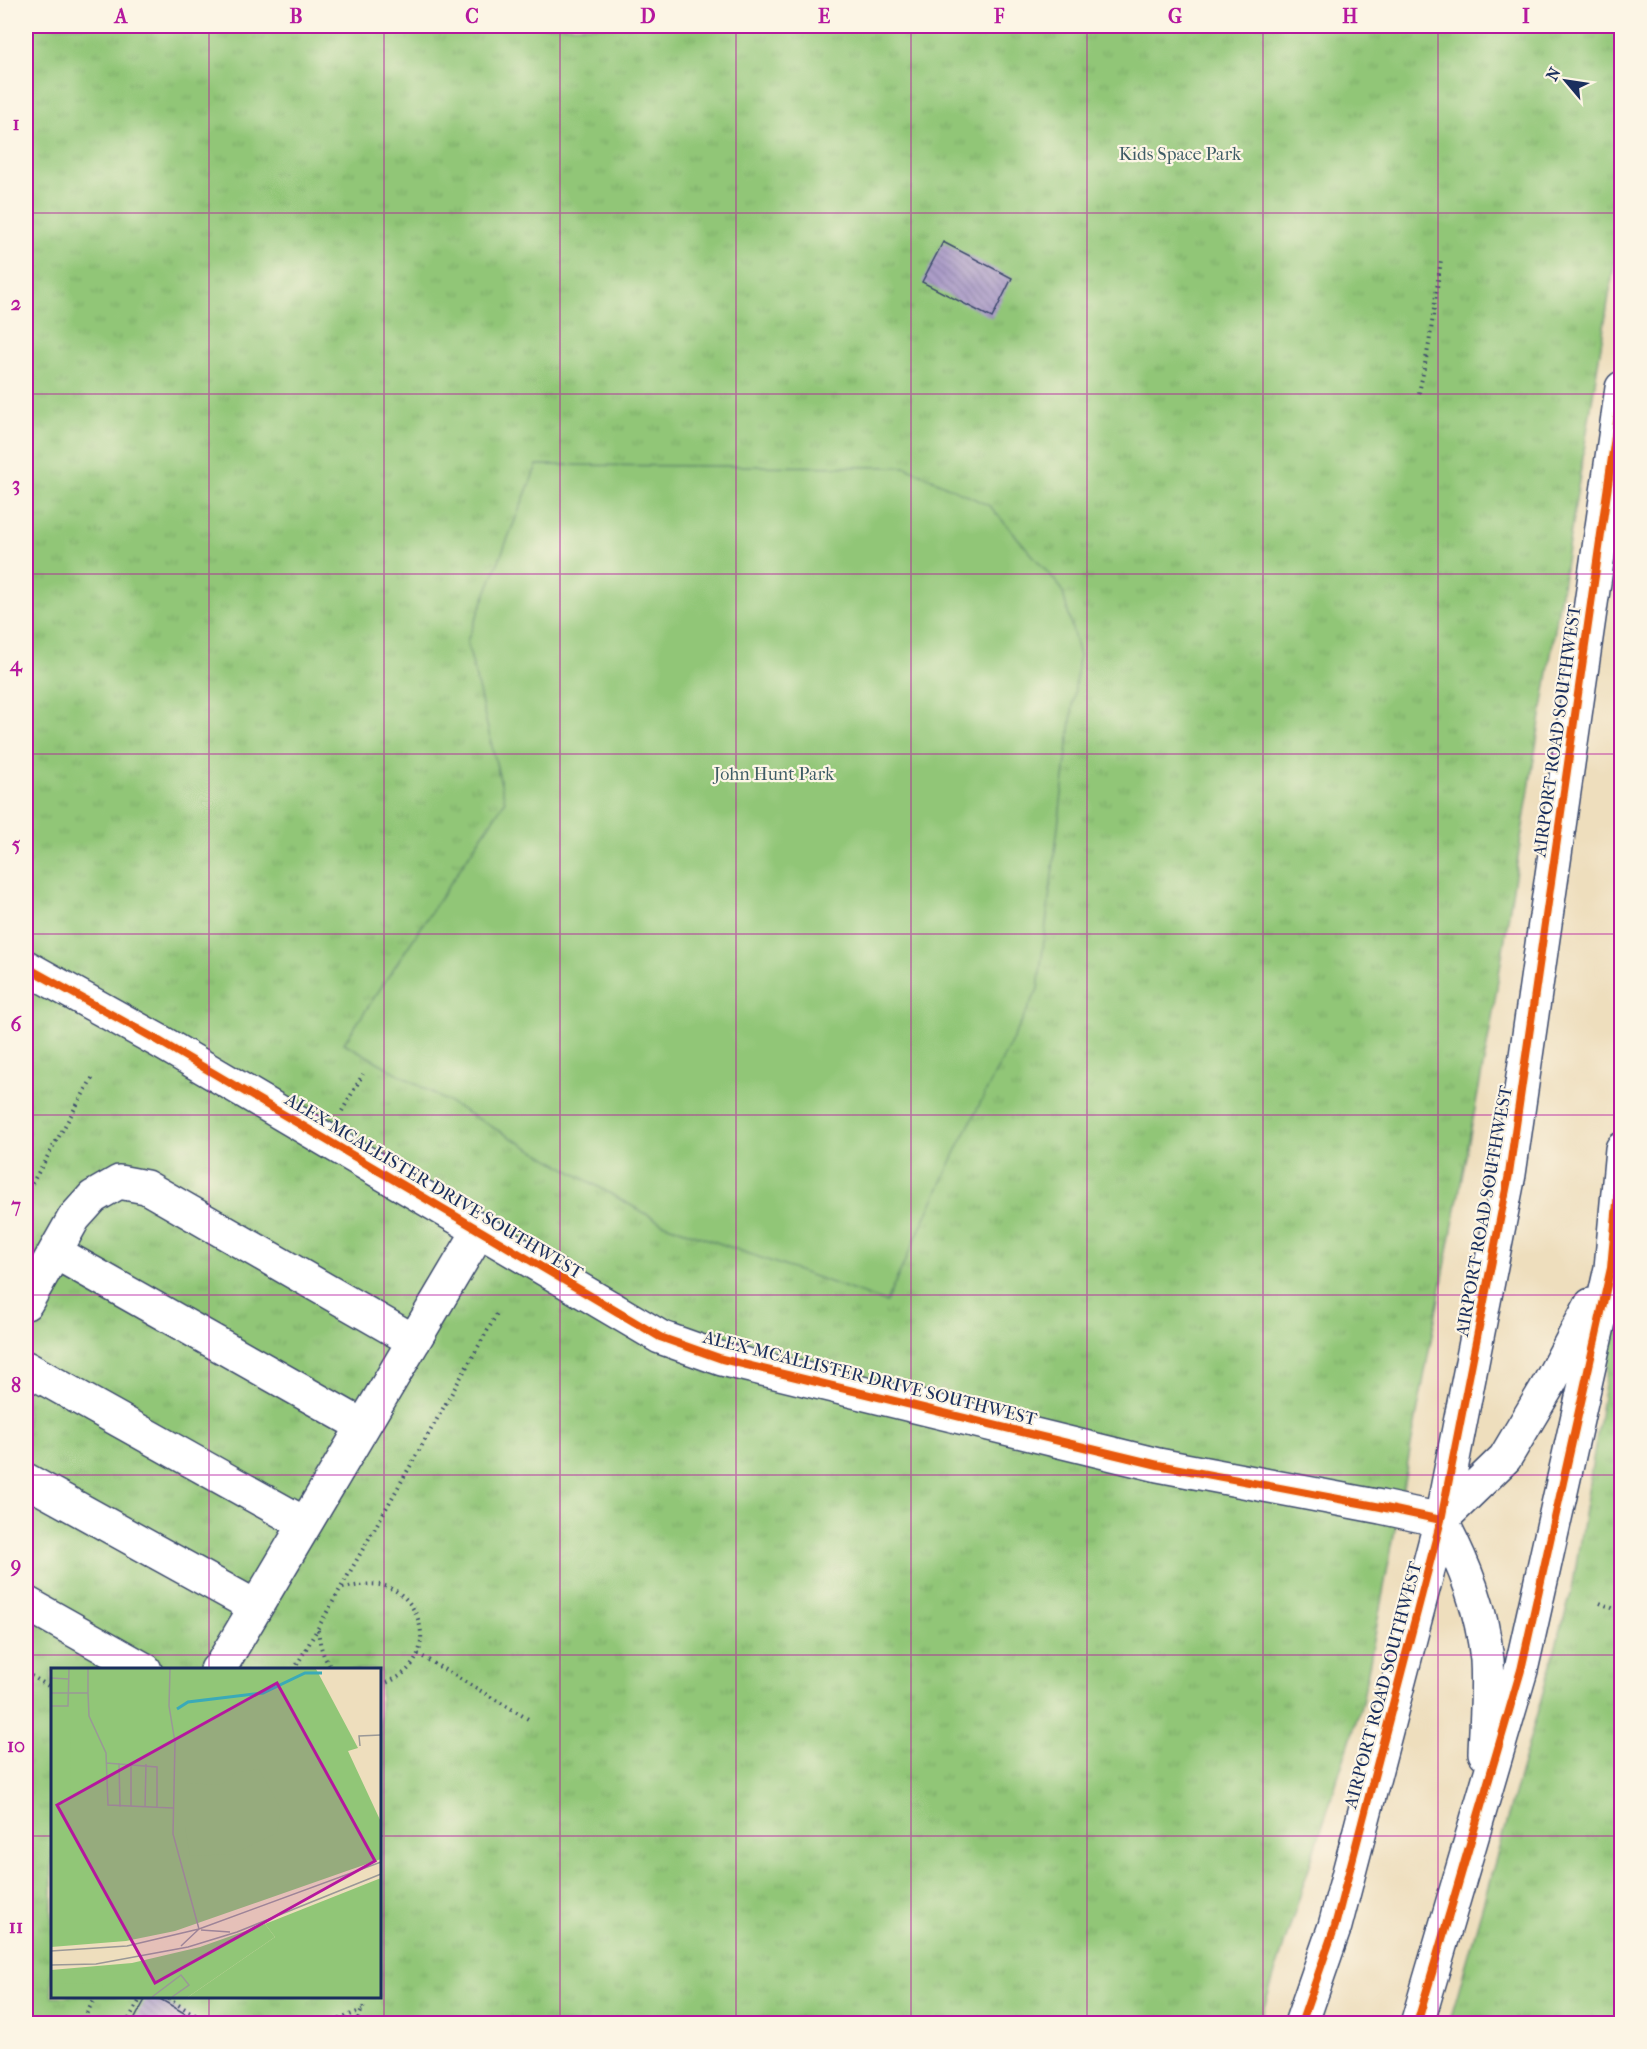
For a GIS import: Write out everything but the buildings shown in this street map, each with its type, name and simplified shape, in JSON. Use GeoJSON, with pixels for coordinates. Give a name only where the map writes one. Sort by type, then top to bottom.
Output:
{"type":"FeatureCollection","features":[{"type":"Feature","properties":{"kind":"street","name":"AIRPORT ROAD SOUTHWEST"},"geometry":{"type":"LineString","coordinates":[[1300,2024],[1335,1926],[1441,1520],[1509,1174],[1622,388]]}},
{"type":"Feature","properties":{"kind":"street","name":"ALEX MCALLISTER DRIVE SOUTHWEST"},"geometry":{"type":"LineString","coordinates":[[26,967],[170,1047],[660,1337],[722,1359],[1158,1465],[1441,1520]]}},
{"type":"Feature","properties":{"kind":"street"},"geometry":{"type":"LineString","coordinates":[[1417,2024],[1521,1670],[1611,1268],[1622,1149]]}},
{"type":"Feature","properties":{"kind":"street"},"geometry":{"type":"LineString","coordinates":[[26,1302],[74,1218],[93,1197],[119,1182],[146,1186],[414,1341]]}},
{"type":"Feature","properties":{"kind":"street"},"geometry":{"type":"LineString","coordinates":[[219,1668],[479,1230]]}},
{"type":"Feature","properties":{"kind":"street"},"geometry":{"type":"LineString","coordinates":[[55,1252],[363,1426]]}},
{"type":"Feature","properties":{"kind":"street"},"geometry":{"type":"LineString","coordinates":[[1484,1795],[1487,1662],[1479,1608],[1462,1559],[1441,1520],[1505,1458],[1549,1384],[1611,1268]]}},
{"type":"Feature","properties":{"kind":"street"},"geometry":{"type":"LineString","coordinates":[[26,1368],[305,1524]]}},
{"type":"Feature","properties":{"kind":"street"},"geometry":{"type":"LineString","coordinates":[[26,1480],[256,1607]]}},
{"type":"Feature","properties":{"kind":"street"},"geometry":{"type":"LineString","coordinates":[[26,1603],[141,1668]]}},
{"type":"Feature","properties":{"kind":"path"},"geometry":{"type":"LineString","coordinates":[[1419,393],[1430,344],[1441,260]]}},
{"type":"Feature","properties":{"kind":"path"},"geometry":{"type":"LineString","coordinates":[[340,1114],[363,1074]]}},
{"type":"Feature","properties":{"kind":"path"},"geometry":{"type":"LineString","coordinates":[[26,1194],[94,1075]]}},
{"type":"Feature","properties":{"kind":"path"},"geometry":{"type":"LineString","coordinates":[[295,1668],[498,1312]]}},
{"type":"Feature","properties":{"kind":"path"},"geometry":{"type":"LineString","coordinates":[[342,1588],[364,1584],[381,1585],[398,1592],[411,1603],[419,1619],[422,1636],[418,1654],[408,1669],[395,1680],[381,1685]]}},
{"type":"Feature","properties":{"kind":"path"},"geometry":{"type":"LineString","coordinates":[[1600,1603],[1622,1612]]}},
{"type":"Feature","properties":{"kind":"path"},"geometry":{"type":"LineString","coordinates":[[318,1630],[320,1647],[332,1668]]}},
{"type":"Feature","properties":{"kind":"path"},"geometry":{"type":"LineString","coordinates":[[418,1654],[530,1720]]}},
{"type":"Feature","properties":{"kind":"path"},"geometry":{"type":"LineString","coordinates":[[26,1673],[51,1687]]}},
{"type":"Feature","properties":{"kind":"path"},"geometry":{"type":"LineString","coordinates":[[81,2024],[95,1998]]}},
{"type":"Feature","properties":{"kind":"path"},"geometry":{"type":"LineString","coordinates":[[126,2024],[141,1998]]}},
{"type":"Feature","properties":{"kind":"path"},"geometry":{"type":"LineString","coordinates":[[166,1998],[211,2024]]}},
{"type":"Feature","properties":{"kind":"path"},"geometry":{"type":"LineString","coordinates":[[355,2024],[365,2004]]}},
{"type":"Feature","properties":{"kind":"path"},"geometry":{"type":"LineString","coordinates":[[328,2024],[362,2010]]}},
{"type":"Feature","properties":{"kind":"green space","name":"John Hunt Park"},"geometry":{"type":"Polygon","coordinates":[[[26,26],[1621,26],[1621,222],[1490,1030],[1362,1703],[1259,2023],[26,2024],[26,26]]]}},
{"type":"Feature","properties":{"kind":"green space"},"geometry":{"type":"Polygon","coordinates":[[[537,465],[906,467],[990,506],[1062,589],[1079,656],[1038,989],[959,1145],[886,1302],[662,1223],[344,1043],[505,801],[467,641],[537,465]]]}},
{"type":"Feature","properties":{"kind":"green space"},"geometry":{"type":"Polygon","coordinates":[[[1621,1284],[1621,2023],[1449,2024],[1572,1590],[1621,1284]]]}},
{"type":"Feature","properties":{"kind":"cycle path"},"geometry":{"type":"LineString","coordinates":[[1301,2024],[1335,1926],[1441,1520],[1509,1174],[1622,388]]}},
{"type":"Feature","properties":{"kind":"cycle path"},"geometry":{"type":"LineString","coordinates":[[26,967],[159,1041],[660,1337],[722,1359],[1158,1465],[1441,1520]]}},
{"type":"Feature","properties":{"kind":"cycle path"},"geometry":{"type":"LineString","coordinates":[[1417,2024],[1521,1670],[1611,1268],[1622,1149]]}},
{"type":"Feature","properties":{"kind":"park label","name":"Kids Space Park"},"geometry":{"type":"Point","coordinates":[1180,154]}}]}
